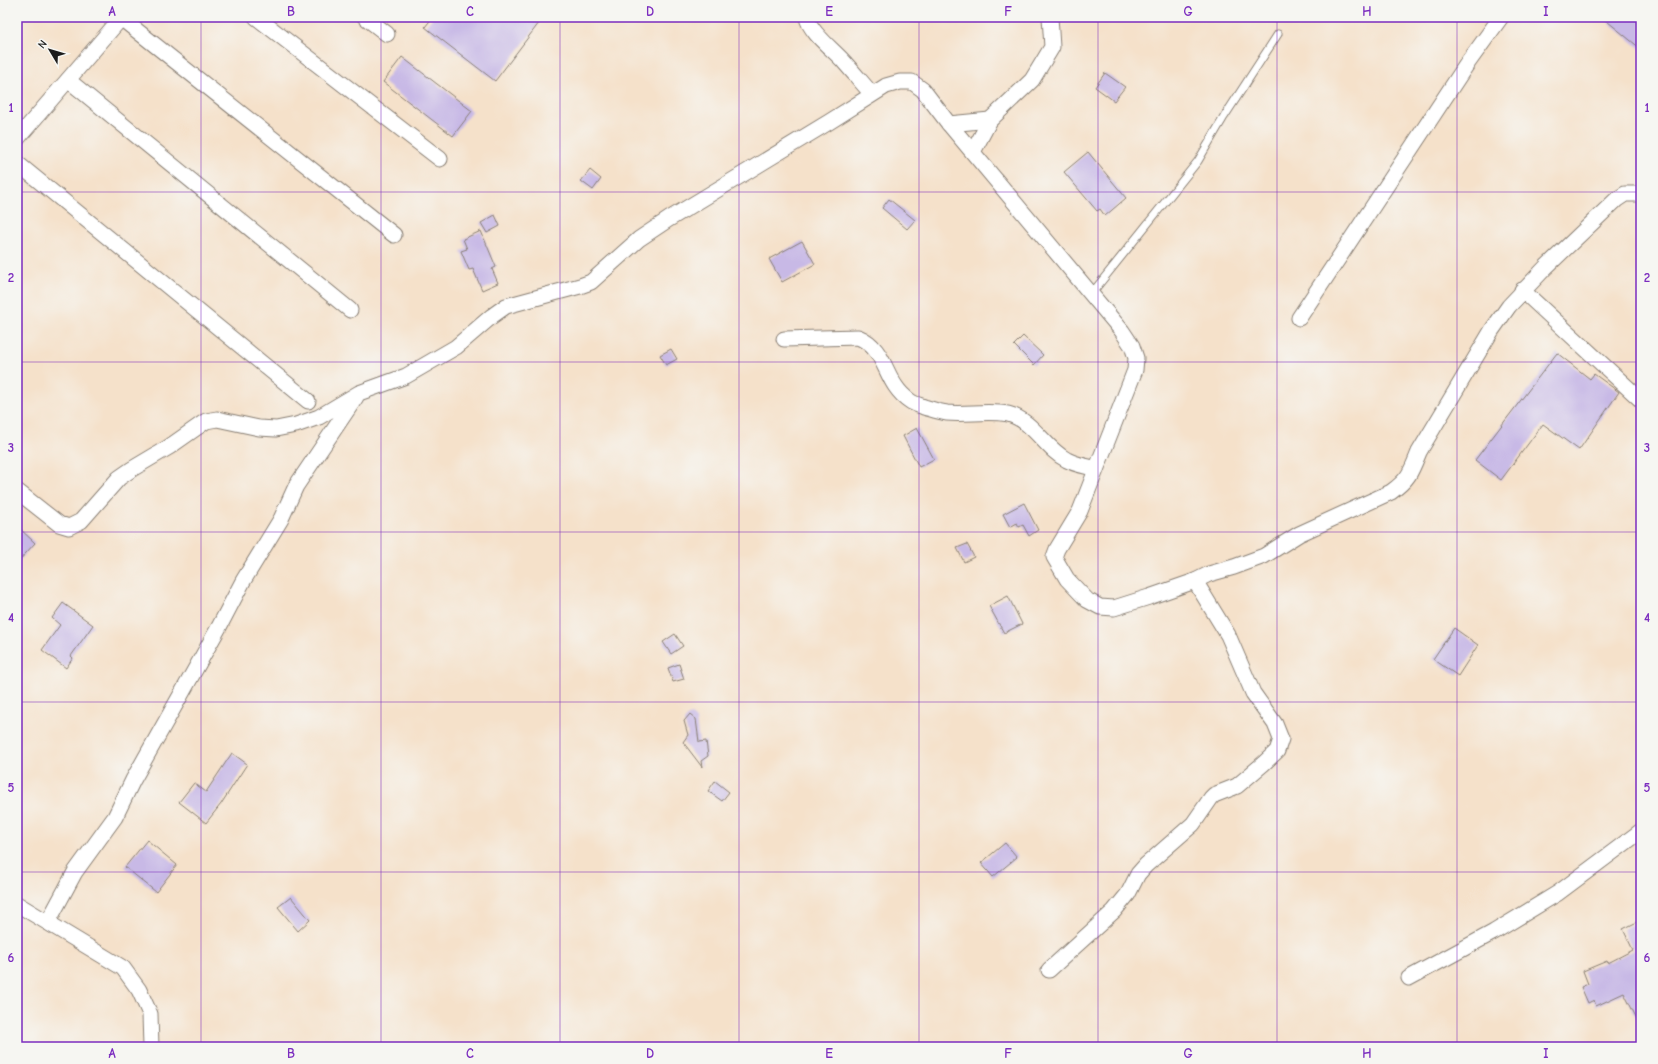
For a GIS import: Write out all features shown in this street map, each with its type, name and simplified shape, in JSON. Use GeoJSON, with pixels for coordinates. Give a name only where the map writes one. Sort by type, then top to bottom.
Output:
{"type":"FeatureCollection","features":[{"type":"Feature","properties":{"kind":"street"},"geometry":{"type":"LineString","coordinates":[[17,139],[121,17],[394,235]]}},
{"type":"Feature","properties":{"kind":"street"},"geometry":{"type":"LineString","coordinates":[[256,17],[440,159]]}},
{"type":"Feature","properties":{"kind":"street"},"geometry":{"type":"LineString","coordinates":[[365,17],[387,34]]}},
{"type":"Feature","properties":{"kind":"street"},"geometry":{"type":"LineString","coordinates":[[807,17],[807,22],[814,32],[844,62],[872,94]]}},
{"type":"Feature","properties":{"kind":"street"},"geometry":{"type":"LineString","coordinates":[[972,152],[990,120],[1032,80],[1052,47],[1050,17]]}},
{"type":"Feature","properties":{"kind":"street"},"geometry":{"type":"LineString","coordinates":[[1299,318],[1467,64],[1501,17]]}},
{"type":"Feature","properties":{"kind":"street"},"geometry":{"type":"LineString","coordinates":[[68,80],[350,310]]}},
{"type":"Feature","properties":{"kind":"street"},"geometry":{"type":"LineString","coordinates":[[17,491],[59,524],[69,526],[80,521],[119,478],[169,447],[206,421],[217,419],[259,428],[276,429],[296,425],[319,417],[359,393],[406,376],[456,346],[506,306],[591,282],[639,239],[669,219],[886,86],[900,82],[912,82],[923,90],[972,152],[1092,293],[1132,346],[1136,358],[1135,370],[1080,511],[1055,552],[1054,558],[1067,579],[1087,600],[1100,607],[1114,608],[1264,556],[1299,534],[1391,492],[1403,483],[1411,473],[1419,452],[1492,330],[1522,290],[1616,200],[1625,194],[1639,190]]}},
{"type":"Feature","properties":{"kind":"street"},"geometry":{"type":"LineString","coordinates":[[949,124],[990,120]]}},
{"type":"Feature","properties":{"kind":"street"},"geometry":{"type":"LineString","coordinates":[[17,163],[308,401]]}},
{"type":"Feature","properties":{"kind":"street"},"geometry":{"type":"LineString","coordinates":[[1522,290],[1641,400]]}},
{"type":"Feature","properties":{"kind":"street"},"geometry":{"type":"LineString","coordinates":[[784,338],[858,337],[868,341],[874,346],[897,391],[911,402],[947,413],[990,412],[1009,415],[1026,424],[1048,447],[1067,460],[1096,469]]}},
{"type":"Feature","properties":{"kind":"street"},"geometry":{"type":"LineString","coordinates":[[48,922],[76,872],[115,817],[133,780],[243,581],[281,519],[296,486],[359,393]]}},
{"type":"Feature","properties":{"kind":"street"},"geometry":{"type":"LineString","coordinates":[[1048,970],[1118,907],[1128,894],[1138,874],[1192,824],[1214,795],[1237,786],[1277,751],[1281,739],[1275,724],[1253,693],[1230,641],[1195,581]]}},
{"type":"Feature","properties":{"kind":"street"},"geometry":{"type":"LineString","coordinates":[[1409,978],[1494,932],[1558,893],[1641,831]]}},
{"type":"Feature","properties":{"kind":"street"},"geometry":{"type":"LineString","coordinates":[[17,904],[123,968],[139,990],[150,1014],[151,1047]]}},
{"type":"Feature","properties":{"kind":"lane"},"geometry":{"type":"LineString","coordinates":[[1092,293],[1198,162],[1224,117],[1278,34]]}},
{"type":"Feature","properties":{"kind":"building"},"geometry":{"type":"Polygon","coordinates":[[[433,17],[530,17],[539,23],[495,81],[425,27],[433,17]]]}},
{"type":"Feature","properties":{"kind":"building"},"geometry":{"type":"Polygon","coordinates":[[[1602,17],[1641,17],[1641,49],[1602,17]]]}},
{"type":"Feature","properties":{"kind":"building"},"geometry":{"type":"Polygon","coordinates":[[[402,57],[472,111],[453,136],[383,82],[402,57]]]}},
{"type":"Feature","properties":{"kind":"building"},"geometry":{"type":"Polygon","coordinates":[[[1105,73],[1125,87],[1114,101],[1095,87],[1105,73]]]}},
{"type":"Feature","properties":{"kind":"building"},"geometry":{"type":"Polygon","coordinates":[[[1088,152],[1126,198],[1105,216],[1100,209],[1097,211],[1064,172],[1088,152]]]}},
{"type":"Feature","properties":{"kind":"building"},"geometry":{"type":"Polygon","coordinates":[[[590,170],[601,179],[593,190],[581,181],[590,170]]]}},
{"type":"Feature","properties":{"kind":"building"},"geometry":{"type":"Polygon","coordinates":[[[889,199],[915,220],[907,229],[882,208],[889,199]]]}},
{"type":"Feature","properties":{"kind":"building"},"geometry":{"type":"Polygon","coordinates":[[[495,215],[500,226],[487,233],[481,223],[495,215]]]}},
{"type":"Feature","properties":{"kind":"building"},"geometry":{"type":"Polygon","coordinates":[[[481,231],[496,267],[492,269],[498,283],[482,290],[473,269],[469,270],[461,251],[467,249],[463,239],[481,231]]]}},
{"type":"Feature","properties":{"kind":"building"},"geometry":{"type":"Polygon","coordinates":[[[802,241],[815,264],[782,282],[769,259],[802,241]]]}},
{"type":"Feature","properties":{"kind":"building"},"geometry":{"type":"Polygon","coordinates":[[[1023,336],[1043,355],[1034,365],[1014,345],[1023,336]]]}},
{"type":"Feature","properties":{"kind":"building"},"geometry":{"type":"Polygon","coordinates":[[[671,349],[677,359],[666,365],[660,355],[671,349]]]}},
{"type":"Feature","properties":{"kind":"building"},"geometry":{"type":"Polygon","coordinates":[[[1557,353],[1590,379],[1594,374],[1619,392],[1579,450],[1543,424],[1501,480],[1475,460],[1557,353]]]}},
{"type":"Feature","properties":{"kind":"building"},"geometry":{"type":"Polygon","coordinates":[[[917,428],[934,459],[919,467],[903,436],[917,428]]]}},
{"type":"Feature","properties":{"kind":"building"},"geometry":{"type":"Polygon","coordinates":[[[1024,503],[1038,530],[1029,536],[1023,525],[1019,527],[1017,523],[1010,527],[1003,514],[1024,503]]]}},
{"type":"Feature","properties":{"kind":"building"},"geometry":{"type":"Polygon","coordinates":[[[17,526],[35,543],[17,563],[17,526]]]}},
{"type":"Feature","properties":{"kind":"building"},"geometry":{"type":"Polygon","coordinates":[[[967,544],[974,557],[964,562],[957,548],[967,544]]]}},
{"type":"Feature","properties":{"kind":"building"},"geometry":{"type":"Polygon","coordinates":[[[1008,596],[1022,624],[1004,633],[989,606],[1008,596]]]}},
{"type":"Feature","properties":{"kind":"building"},"geometry":{"type":"Polygon","coordinates":[[[63,603],[93,625],[71,656],[73,658],[66,668],[42,650],[60,625],[52,618],[63,603]]]}},
{"type":"Feature","properties":{"kind":"building"},"geometry":{"type":"Polygon","coordinates":[[[1454,628],[1478,645],[1458,676],[1433,659],[1454,628]]]}},
{"type":"Feature","properties":{"kind":"building"},"geometry":{"type":"Polygon","coordinates":[[[675,634],[683,646],[671,654],[663,642],[675,634]]]}},
{"type":"Feature","properties":{"kind":"building"},"geometry":{"type":"Polygon","coordinates":[[[679,664],[684,679],[673,682],[668,668],[679,664]]]}},
{"type":"Feature","properties":{"kind":"building"},"geometry":{"type":"Polygon","coordinates":[[[690,714],[696,719],[699,742],[706,741],[708,756],[701,761],[702,767],[683,742],[688,735],[684,721],[690,714]]]}},
{"type":"Feature","properties":{"kind":"building"},"geometry":{"type":"Polygon","coordinates":[[[232,753],[247,764],[221,804],[206,823],[179,802],[194,783],[206,792],[232,753]]]}},
{"type":"Feature","properties":{"kind":"building"},"geometry":{"type":"Polygon","coordinates":[[[715,781],[729,792],[722,801],[708,791],[715,781]]]}},
{"type":"Feature","properties":{"kind":"building"},"geometry":{"type":"Polygon","coordinates":[[[147,840],[177,865],[156,892],[125,867],[147,840]]]}},
{"type":"Feature","properties":{"kind":"building"},"geometry":{"type":"Polygon","coordinates":[[[1005,843],[1017,857],[993,877],[981,863],[1005,843]]]}},
{"type":"Feature","properties":{"kind":"building"},"geometry":{"type":"Polygon","coordinates":[[[291,897],[310,920],[298,931],[278,907],[291,897]]]}},
{"type":"Feature","properties":{"kind":"building"},"geometry":{"type":"Polygon","coordinates":[[[1641,920],[1641,1027],[1624,993],[1596,1006],[1594,1000],[1588,1003],[1581,987],[1588,984],[1583,971],[1607,961],[1608,963],[1633,950],[1623,929],[1641,920]]]}}]}
